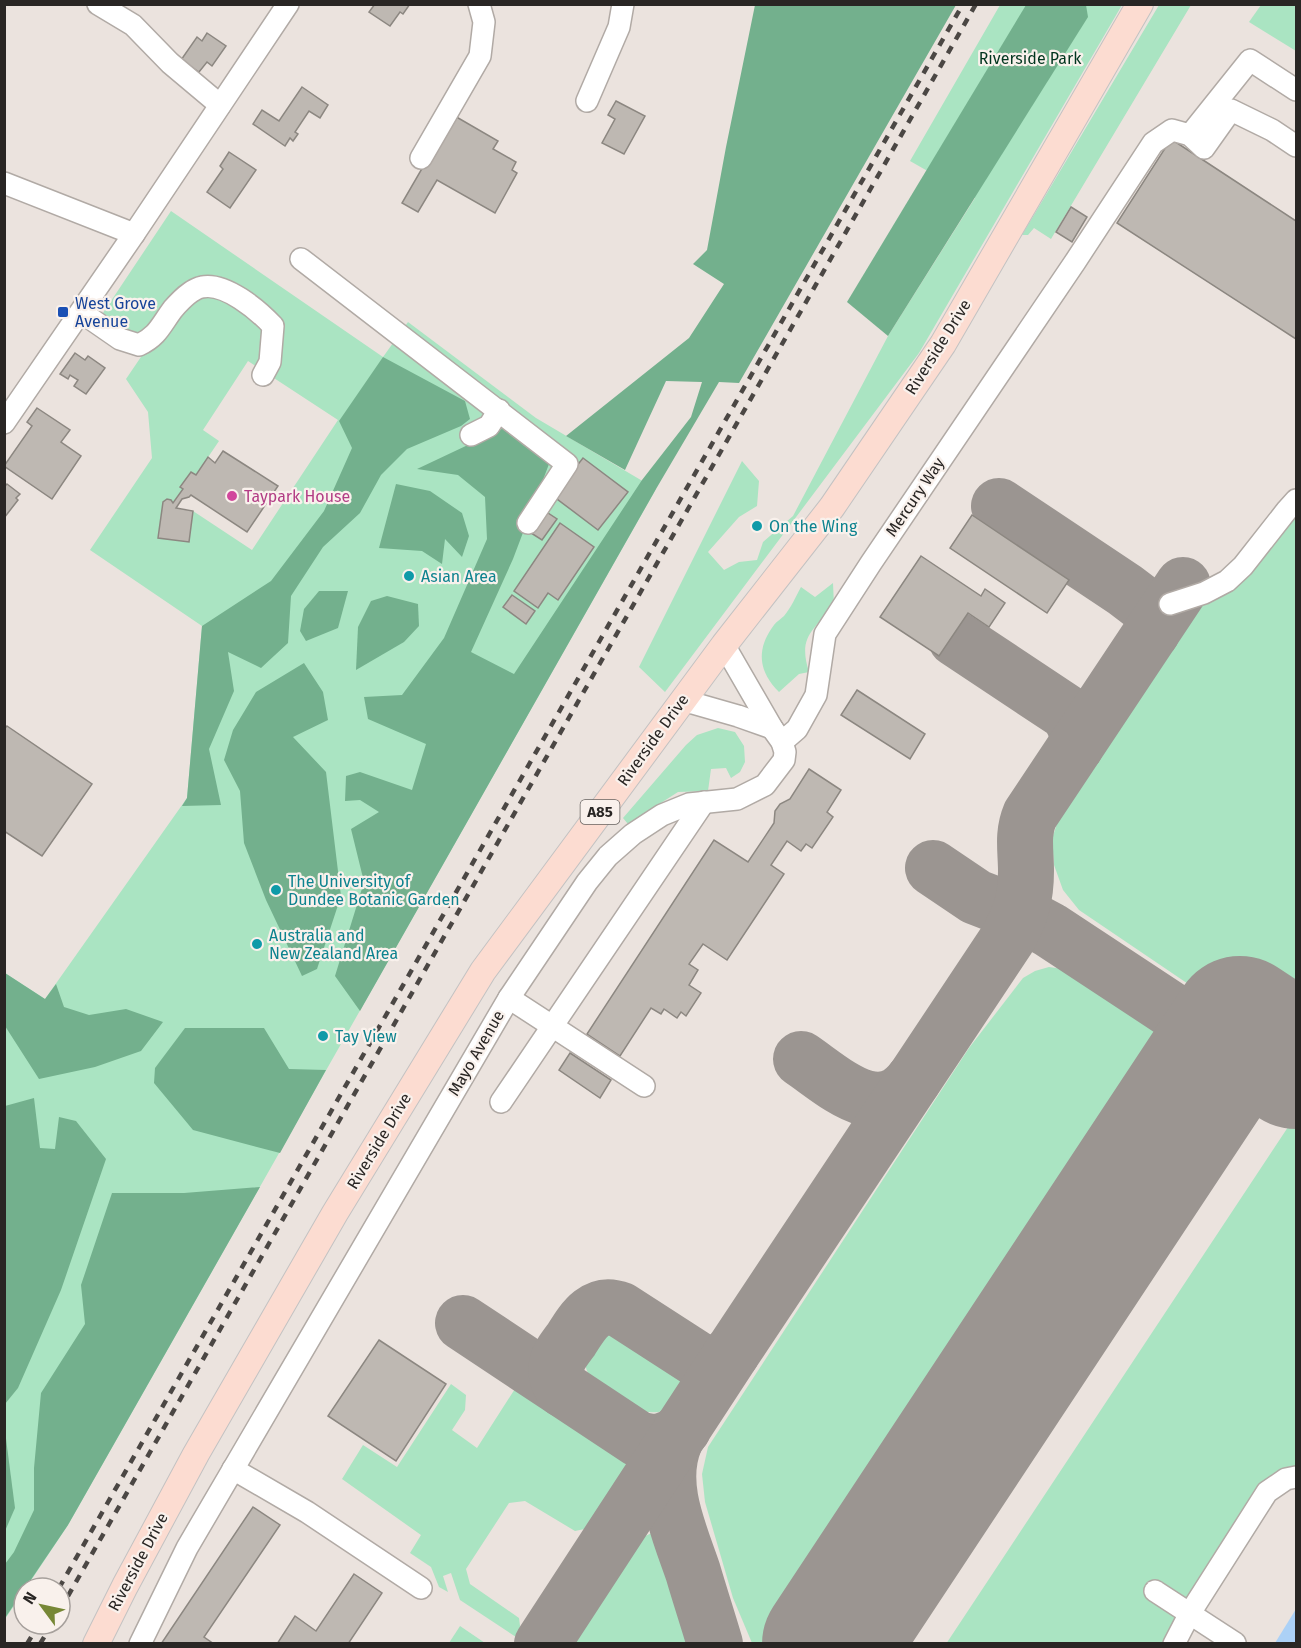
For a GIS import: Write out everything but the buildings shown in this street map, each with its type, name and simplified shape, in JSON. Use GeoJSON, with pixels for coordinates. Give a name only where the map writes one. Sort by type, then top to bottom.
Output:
{"type":"FeatureCollection","features":[{"type":"Feature","properties":{"kind":"main road","name":"Riverside Drive"},"geometry":{"type":"LineString","coordinates":[[96,1644],[201,1444],[335,1213],[483,971],[682,700],[832,507],[943,344],[1140,4]]}},
{"type":"Feature","properties":{"kind":"street"},"geometry":{"type":"LineString","coordinates":[[98,4],[133,25],[170,63],[220,105]]}},
{"type":"Feature","properties":{"kind":"street"},"geometry":{"type":"LineString","coordinates":[[4,423],[288,4]]}},
{"type":"Feature","properties":{"kind":"street"},"geometry":{"type":"LineString","coordinates":[[420,158],[480,56],[484,22],[479,4]]}},
{"type":"Feature","properties":{"kind":"street"},"geometry":{"type":"LineString","coordinates":[[586,101],[619,27],[623,4]]}},
{"type":"Feature","properties":{"kind":"street"},"geometry":{"type":"LineString","coordinates":[[1190,135],[1250,60],[1296,90]]}},
{"type":"Feature","properties":{"kind":"street","name":"Mercury Way"},"geometry":{"type":"LineString","coordinates":[[777,735],[797,729],[816,695],[825,634],[1153,143],[1172,130],[1190,135],[1204,148],[1231,110],[1272,130],[1296,146]]}},
{"type":"Feature","properties":{"kind":"street"},"geometry":{"type":"LineString","coordinates":[[4,183],[134,234]]}},
{"type":"Feature","properties":{"kind":"street"},"geometry":{"type":"LineString","coordinates":[[301,259],[567,464],[528,523]]}},
{"type":"Feature","properties":{"kind":"street"},"geometry":{"type":"LineString","coordinates":[[81,312],[120,339],[139,345],[159,331],[173,309],[188,294],[201,287],[215,286],[235,296],[261,314],[273,326],[270,362],[263,375]]}},
{"type":"Feature","properties":{"kind":"street"},"geometry":{"type":"LineString","coordinates":[[471,435],[489,426],[499,410]]}},
{"type":"Feature","properties":{"kind":"street"},"geometry":{"type":"LineString","coordinates":[[1170,604],[1204,593],[1227,581],[1243,566],[1296,500]]}},
{"type":"Feature","properties":{"kind":"street"},"geometry":{"type":"LineString","coordinates":[[724,645],[777,735]]}},
{"type":"Feature","properties":{"kind":"street"},"geometry":{"type":"LineString","coordinates":[[682,700],[738,716],[777,735]]}},
{"type":"Feature","properties":{"kind":"street","name":"Mayo Avenue"},"geometry":{"type":"LineString","coordinates":[[140,1644],[188,1548],[233,1469],[509,998],[587,882],[608,856],[633,834],[662,815],[689,804],[737,799],[765,785],[784,760],[785,752],[777,735]]}},
{"type":"Feature","properties":{"kind":"street"},"geometry":{"type":"LineString","coordinates":[[501,1102],[704,802]]}},
{"type":"Feature","properties":{"kind":"street"},"geometry":{"type":"LineString","coordinates":[[509,998],[644,1086]]}},
{"type":"Feature","properties":{"kind":"street"},"geometry":{"type":"LineString","coordinates":[[233,1469],[307,1512],[421,1588]]}},
{"type":"Feature","properties":{"kind":"street"},"geometry":{"type":"LineString","coordinates":[[1174,1644],[1190,1613],[1267,1492],[1286,1479],[1296,1477]]}},
{"type":"Feature","properties":{"kind":"street"},"geometry":{"type":"LineString","coordinates":[[1155,1591],[1234,1643]]}},
{"type":"Feature","properties":{"kind":"green space"},"geometry":{"type":"Polygon","coordinates":[[[755,5],[956,5],[739,383],[719,382],[360,1011],[335,976],[364,882],[351,829],[379,812],[360,800],[345,801],[346,776],[360,772],[412,790],[426,744],[368,719],[364,697],[402,695],[444,638],[487,539],[485,497],[458,475],[417,469],[506,427],[549,464],[513,559],[471,652],[514,674],[642,480],[691,417],[702,382],[666,381],[625,470],[566,436],[689,338],[724,284],[693,264],[707,250],[755,5]]]}},
{"type":"Feature","properties":{"kind":"green space"},"geometry":{"type":"Polygon","coordinates":[[[1000,5],[1122,5],[919,353],[665,692],[639,667],[742,461],[759,481],[757,506],[739,517],[708,552],[724,570],[739,562],[757,560],[763,542],[793,516],[888,336],[975,198],[910,161],[1000,5]]]}},
{"type":"Feature","properties":{"kind":"green space"},"geometry":{"type":"Polygon","coordinates":[[[1026,5],[1086,5],[1088,17],[888,336],[847,302],[1026,5]]]}},
{"type":"Feature","properties":{"kind":"green space","name":"Riverside Park"},"geometry":{"type":"Polygon","coordinates":[[[1159,5],[1191,5],[1051,239],[1034,228],[1028,235],[1022,235],[1159,5]]]}},
{"type":"Feature","properties":{"kind":"green space"},"geometry":{"type":"Polygon","coordinates":[[[1261,5],[1296,5],[1296,51],[1249,22],[1261,5]]]}},
{"type":"Feature","properties":{"kind":"green space","name":"The University of Dundee Botanic Garden"},"geometry":{"type":"Polygon","coordinates":[[[171,211],[383,357],[408,322],[536,418],[656,489],[68,1525],[34,1576],[12,1576],[12,1609],[5,1619],[5,973],[45,999],[187,798],[202,626],[90,550],[152,458],[148,412],[126,379],[145,351],[99,319],[171,211]],[[248,361],[203,430],[219,441],[196,475],[191,472],[173,503],[171,500],[163,502],[158,538],[189,542],[193,511],[252,550],[338,420],[248,361]]]}},
{"type":"Feature","properties":{"kind":"green space"},"geometry":{"type":"Polygon","coordinates":[[[383,357],[465,401],[470,419],[461,426],[407,449],[381,475],[360,513],[323,547],[291,596],[288,643],[261,668],[228,652],[234,691],[209,749],[221,805],[182,806],[187,798],[202,626],[271,581],[324,511],[352,448],[339,421],[383,357]]]}},
{"type":"Feature","properties":{"kind":"green space"},"geometry":{"type":"Polygon","coordinates":[[[396,484],[430,491],[462,513],[469,536],[462,557],[445,539],[442,564],[422,551],[379,548],[396,484]]]}},
{"type":"Feature","properties":{"kind":"green space"},"geometry":{"type":"Polygon","coordinates":[[[1296,515],[1296,1057],[1079,910],[1063,890],[1054,865],[1052,839],[1060,814],[1192,610],[1221,595],[1296,515]]]}},
{"type":"Feature","properties":{"kind":"green space"},"geometry":{"type":"Polygon","coordinates":[[[833,583],[834,606],[809,635],[806,642],[809,672],[799,674],[779,692],[763,668],[762,651],[768,634],[787,613],[801,587],[815,597],[833,583]]]}},
{"type":"Feature","properties":{"kind":"green space"},"geometry":{"type":"Polygon","coordinates":[[[319,591],[348,591],[338,628],[306,641],[300,631],[304,609],[319,591]]]}},
{"type":"Feature","properties":{"kind":"green space"},"geometry":{"type":"Polygon","coordinates":[[[387,596],[418,604],[419,626],[404,642],[356,670],[358,627],[371,601],[387,596]]]}},
{"type":"Feature","properties":{"kind":"green space"},"geometry":{"type":"Polygon","coordinates":[[[304,663],[323,692],[328,720],[293,737],[326,772],[341,896],[317,969],[302,976],[266,900],[244,843],[240,791],[224,760],[233,730],[256,692],[304,663]]]}},
{"type":"Feature","properties":{"kind":"green space"},"geometry":{"type":"Polygon","coordinates":[[[718,728],[735,732],[744,746],[745,762],[740,772],[731,778],[726,768],[711,769],[708,791],[678,792],[628,824],[623,818],[686,745],[697,735],[718,728]]]}},
{"type":"Feature","properties":{"kind":"green space"},"geometry":{"type":"Polygon","coordinates":[[[1049,967],[1063,969],[1076,975],[1163,1030],[1179,1046],[1189,1067],[1191,1090],[1186,1113],[835,1643],[752,1643],[733,1598],[705,1502],[702,1474],[708,1447],[969,1048],[1023,978],[1049,967]]]}},
{"type":"Feature","properties":{"kind":"green space"},"geometry":{"type":"Polygon","coordinates":[[[5,973],[45,999],[56,984],[64,1007],[89,1015],[126,1009],[163,1022],[141,1051],[95,1067],[39,1079],[5,1026],[5,973]]]}},
{"type":"Feature","properties":{"kind":"green space"},"geometry":{"type":"Polygon","coordinates":[[[185,1028],[264,1028],[289,1069],[326,1070],[280,1153],[193,1130],[154,1083],[155,1068],[185,1028]]]}},
{"type":"Feature","properties":{"kind":"green space"},"geometry":{"type":"Polygon","coordinates":[[[34,1098],[40,1148],[55,1149],[59,1117],[76,1121],[106,1159],[61,1290],[18,1388],[5,1404],[5,1106],[34,1098]]]}},
{"type":"Feature","properties":{"kind":"green space"},"geometry":{"type":"Polygon","coordinates":[[[1296,1115],[1296,1476],[1280,1480],[1168,1643],[946,1644],[1296,1115]]]}},
{"type":"Feature","properties":{"kind":"green space"},"geometry":{"type":"Polygon","coordinates":[[[260,1187],[68,1525],[33,1576],[12,1576],[12,1608],[5,1618],[5,1564],[14,1552],[34,1510],[34,1468],[41,1393],[85,1324],[81,1285],[112,1193],[184,1193],[260,1187]]]}},
{"type":"Feature","properties":{"kind":"green space"},"geometry":{"type":"Polygon","coordinates":[[[616,1326],[635,1329],[664,1349],[678,1363],[685,1379],[684,1388],[670,1409],[657,1412],[639,1410],[591,1378],[585,1361],[589,1346],[600,1334],[616,1326]]]}},
{"type":"Feature","properties":{"kind":"green space"},"geometry":{"type":"Polygon","coordinates":[[[520,1381],[529,1382],[624,1447],[636,1480],[609,1524],[575,1531],[525,1501],[509,1503],[466,1569],[470,1584],[519,1618],[522,1641],[460,1600],[451,1573],[443,1576],[448,1592],[439,1587],[431,1567],[410,1553],[421,1535],[342,1479],[363,1445],[397,1467],[451,1384],[466,1395],[465,1410],[452,1430],[477,1448],[520,1381]]]}},
{"type":"Feature","properties":{"kind":"green space"},"geometry":{"type":"Polygon","coordinates":[[[5,1431],[15,1508],[5,1531],[5,1431]]]}},
{"type":"Feature","properties":{"kind":"green space"},"geometry":{"type":"Polygon","coordinates":[[[658,1530],[697,1643],[568,1643],[637,1540],[658,1530]]]}},
{"type":"Feature","properties":{"kind":"green space"},"geometry":{"type":"Polygon","coordinates":[[[460,1626],[485,1643],[449,1643],[460,1626]]]}},
{"type":"Feature","properties":{"kind":"water"},"geometry":{"type":"Polygon","coordinates":[[[1296,1609],[1296,1643],[1275,1643],[1296,1609]]]}},
{"type":"Feature","properties":{"kind":"taxiway"},"geometry":{"type":"LineString","coordinates":[[999,506],[1150,609],[1153,621],[1152,632]]}},
{"type":"Feature","properties":{"kind":"taxiway"},"geometry":{"type":"LineString","coordinates":[[542,1644],[1008,938],[1024,898],[1025,836],[1030,815],[1183,585]]}},
{"type":"Feature","properties":{"kind":"taxiway"},"geometry":{"type":"LineString","coordinates":[[956,639],[1066,712],[1075,728],[1076,746]]}},
{"type":"Feature","properties":{"kind":"taxiway"},"geometry":{"type":"LineString","coordinates":[[933,868],[976,897],[1020,914],[1050,930],[1264,1071]]}},
{"type":"Feature","properties":{"kind":"taxiway"},"geometry":{"type":"LineString","coordinates":[[801,1059],[842,1088],[872,1099],[886,1099],[900,1093],[914,1079]]}},
{"type":"Feature","properties":{"kind":"taxiway"},"geometry":{"type":"LineString","coordinates":[[683,1429],[662,1441],[650,1442],[638,1439],[564,1390],[556,1371],[563,1351],[591,1314],[597,1310],[612,1308],[621,1310],[700,1361],[718,1362],[732,1353]]}},
{"type":"Feature","properties":{"kind":"taxiway"},"geometry":{"type":"LineString","coordinates":[[463,1323],[564,1390]]}},
{"type":"Feature","properties":{"kind":"taxiway"},"geometry":{"type":"LineString","coordinates":[[675,1441],[668,1474],[672,1507],[715,1644]]}},
{"type":"Feature","properties":{"kind":"runway"},"geometry":{"type":"LineString","coordinates":[[830,1644],[1240,1024],[1296,1061]]}},
{"type":"Feature","properties":{"kind":"railway"},"geometry":{"type":"LineString","coordinates":[[66,1576],[963,4]]}},
{"type":"Feature","properties":{"kind":"railway"},"geometry":{"type":"LineString","coordinates":[[72,1589],[976,4]]}},
{"type":"Feature","properties":{"kind":"railway"},"geometry":{"type":"LineString","coordinates":[[27,1644],[32,1636]]}},
{"type":"Feature","properties":{"kind":"railway"},"geometry":{"type":"LineString","coordinates":[[40,1644],[45,1636]]}},
{"type":"Feature","properties":{"kind":"place","name":"West Grove Avenue"},"geometry":{"type":"Point","coordinates":[63,312]}},
{"type":"Feature","properties":{"kind":"place","name":"Taypark House"},"geometry":{"type":"Point","coordinates":[232,496]}},
{"type":"Feature","properties":{"kind":"place","name":"On the Wing"},"geometry":{"type":"Point","coordinates":[757,526]}},
{"type":"Feature","properties":{"kind":"place","name":"Asian Area"},"geometry":{"type":"Point","coordinates":[409,576]}},
{"type":"Feature","properties":{"kind":"place","name":"The University of Dundee Botanic Garden"},"geometry":{"type":"Point","coordinates":[276,890]}},
{"type":"Feature","properties":{"kind":"place","name":"Australia and New Zealand Area"},"geometry":{"type":"Point","coordinates":[257,944]}},
{"type":"Feature","properties":{"kind":"place","name":"Tay View"},"geometry":{"type":"Point","coordinates":[323,1036]}}]}
